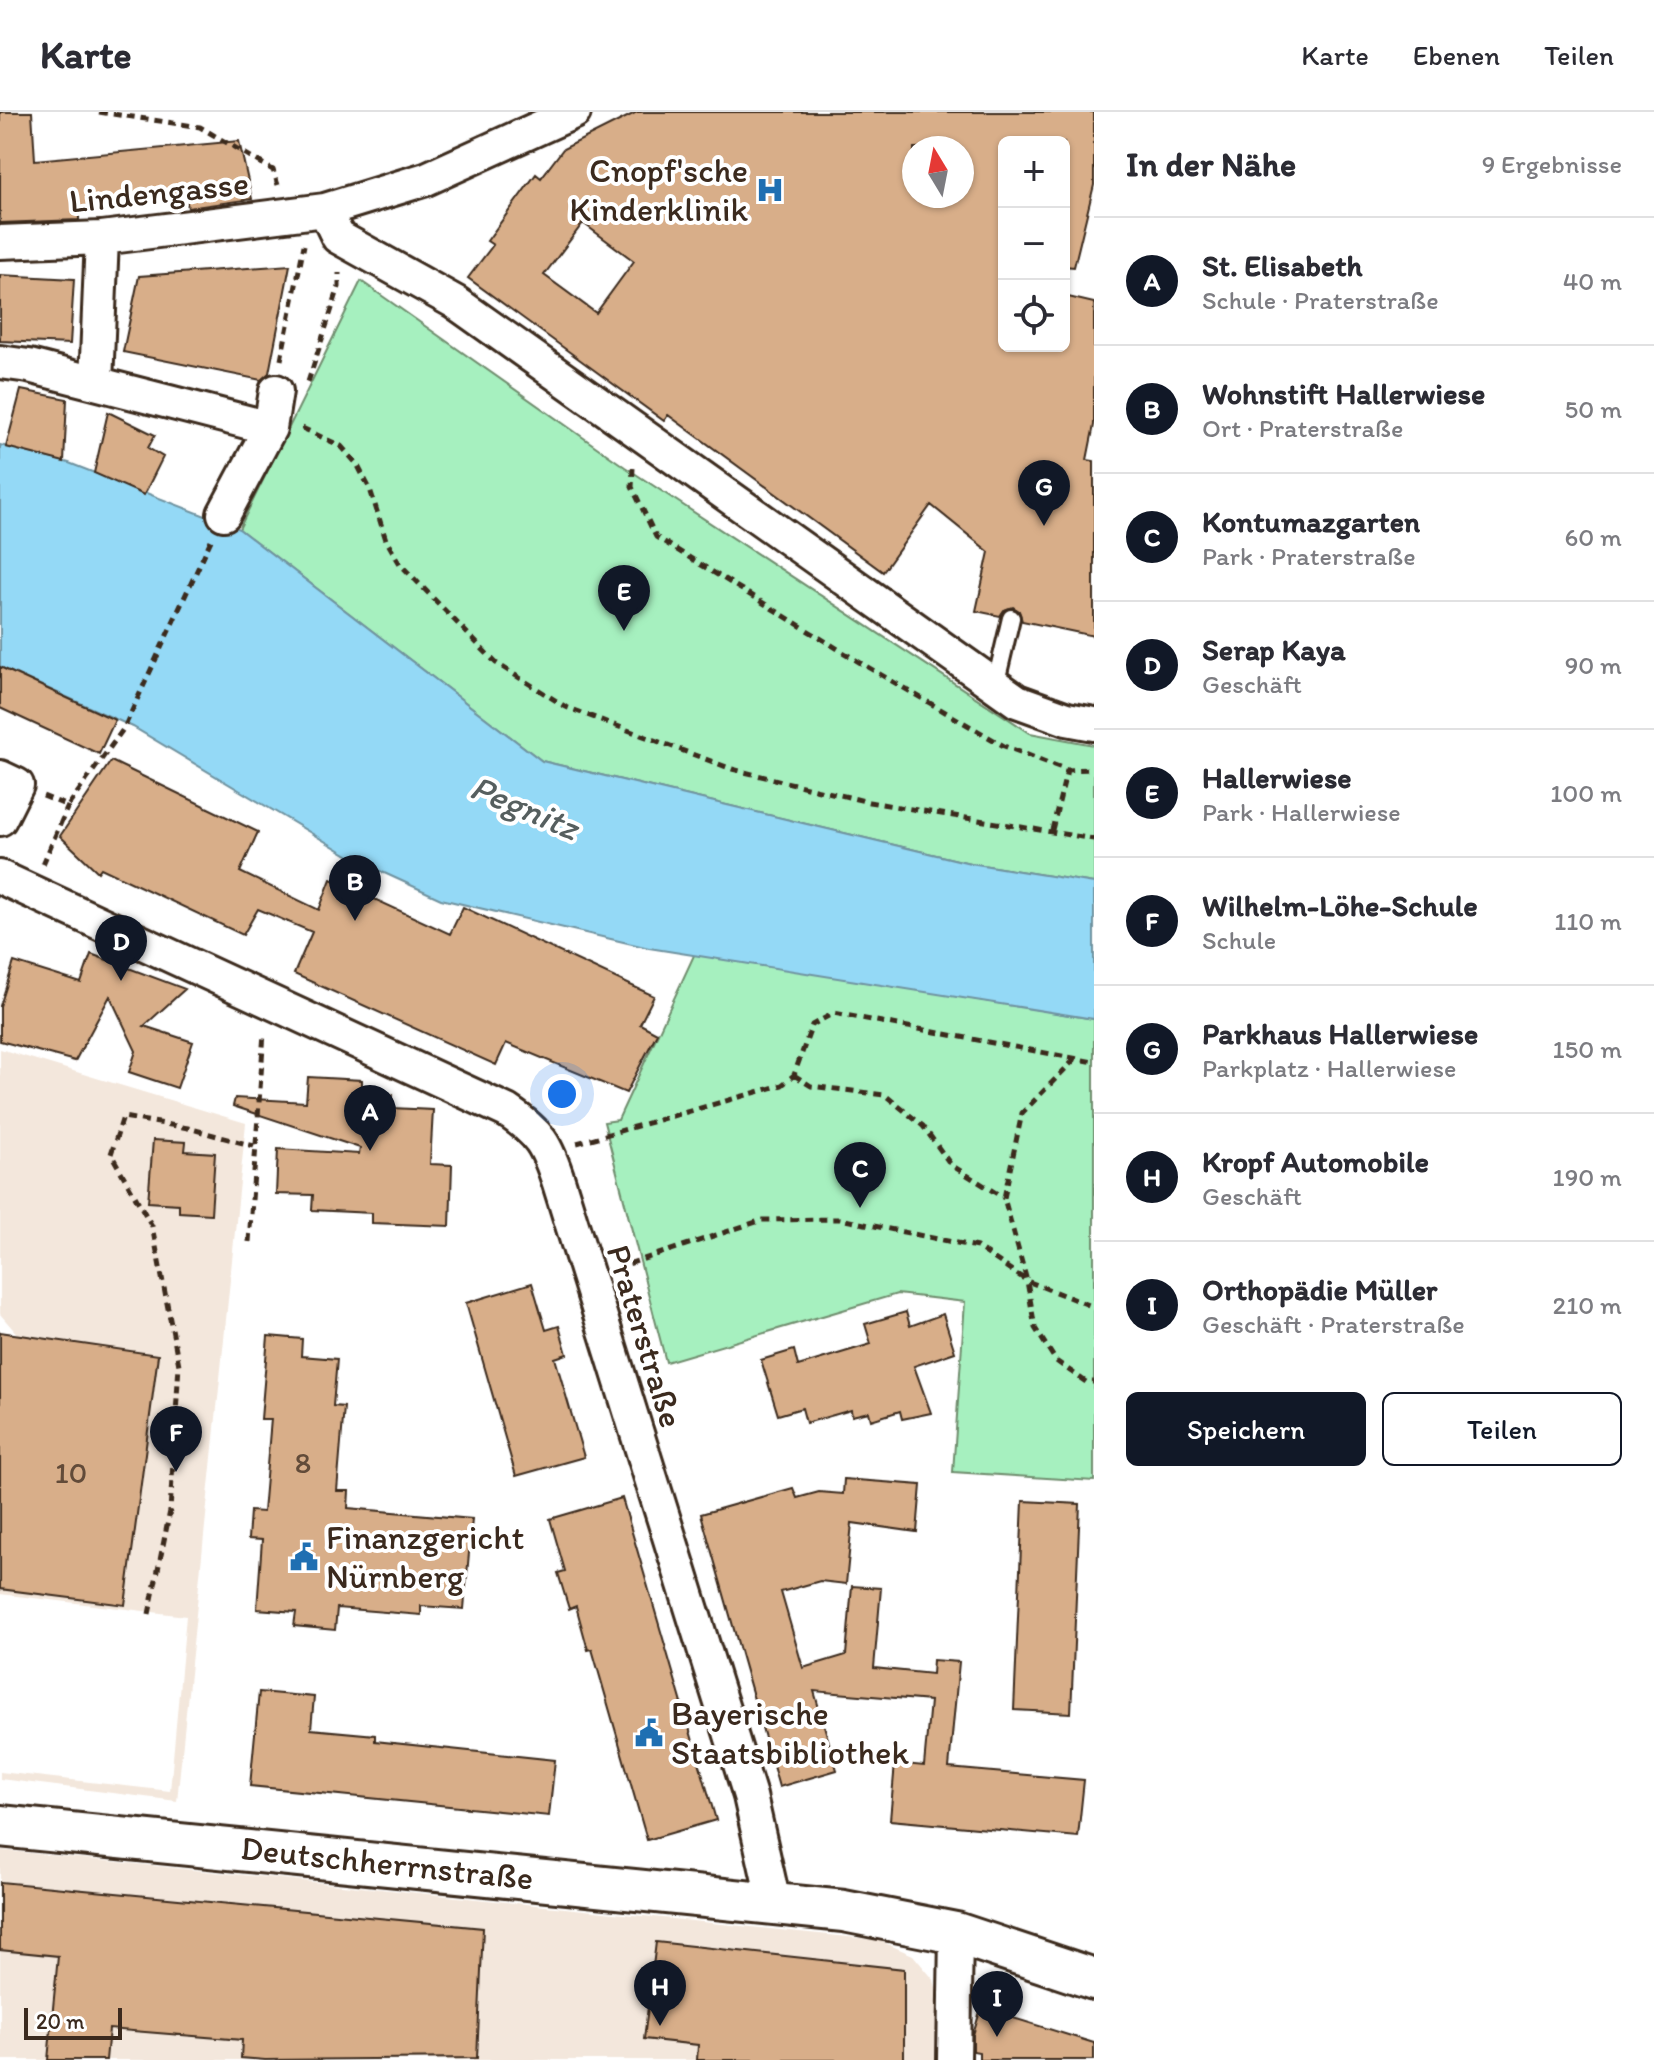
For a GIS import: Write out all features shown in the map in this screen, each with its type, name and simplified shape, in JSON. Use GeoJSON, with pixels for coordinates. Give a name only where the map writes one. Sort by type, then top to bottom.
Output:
{"type":"FeatureCollection","features":[{"type":"Feature","properties":{"kind":"street","name":"Lindengasse"},"geometry":{"type":"LineString","coordinates":[[0,242],[332,223],[574,112]]}},
{"type":"Feature","properties":{"kind":"street"},"geometry":{"type":"LineString","coordinates":[[332,223],[455,302],[1017,701],[1067,719],[1094,724]]}},
{"type":"Feature","properties":{"kind":"street"},"geometry":{"type":"LineString","coordinates":[[96,383],[102,238]]}},
{"type":"Feature","properties":{"kind":"street"},"geometry":{"type":"LineString","coordinates":[[0,362],[283,427]]}},
{"type":"Feature","properties":{"kind":"street"},"geometry":{"type":"LineString","coordinates":[[224,514],[283,427],[276,391]]}},
{"type":"Feature","properties":{"kind":"street"},"geometry":{"type":"LineString","coordinates":[[0,819],[8,781]]}},
{"type":"Feature","properties":{"kind":"street","name":"Praterstraße"},"geometry":{"type":"LineString","coordinates":[[0,877],[507,1111],[535,1130],[549,1151],[750,1796],[774,1903]]}},
{"type":"Feature","properties":{"kind":"street","name":"Deutschherrnstraße"},"geometry":{"type":"LineString","coordinates":[[0,1826],[844,1911],[956,1933],[1094,1979]]}},
{"type":"Feature","properties":{"kind":"street"},"geometry":{"type":"LineString","coordinates":[[954,2060],[956,1933]]}},
{"type":"Feature","properties":{"kind":"lane"},"geometry":{"type":"LineString","coordinates":[[995,686],[1011,618]]}},
{"type":"Feature","properties":{"kind":"path"},"geometry":{"type":"LineString","coordinates":[[99,112],[200,127],[273,170],[281,193]]}},
{"type":"Feature","properties":{"kind":"path"},"geometry":{"type":"LineString","coordinates":[[307,384],[339,287],[332,223]]}},
{"type":"Feature","properties":{"kind":"path"},"geometry":{"type":"LineString","coordinates":[[276,391],[302,247],[332,223]]}},
{"type":"Feature","properties":{"kind":"path"},"geometry":{"type":"LineString","coordinates":[[283,427],[341,446],[357,464],[370,489],[386,540],[400,564],[496,663],[566,707],[732,769],[869,802],[1094,839]]}},
{"type":"Feature","properties":{"kind":"path"},"geometry":{"type":"LineString","coordinates":[[637,431],[632,487],[656,537],[991,739],[1067,770],[1094,769]]}},
{"type":"Feature","properties":{"kind":"path"},"geometry":{"type":"LineString","coordinates":[[32,890],[68,806],[124,728],[224,514]]}},
{"type":"Feature","properties":{"kind":"path"},"geometry":{"type":"LineString","coordinates":[[1052,830],[1067,770]]}},
{"type":"Feature","properties":{"kind":"path"},"geometry":{"type":"LineString","coordinates":[[8,781],[68,806]]}},
{"type":"Feature","properties":{"kind":"path"},"geometry":{"type":"LineString","coordinates":[[249,1242],[267,1000]]}},
{"type":"Feature","properties":{"kind":"path"},"geometry":{"type":"LineString","coordinates":[[549,1151],[782,1085],[794,1075],[812,1025],[834,1013],[1094,1062]]}},
{"type":"Feature","properties":{"kind":"path"},"geometry":{"type":"LineString","coordinates":[[1076,1059],[1022,1113],[1004,1198],[1027,1281],[1035,1328],[1056,1361],[1086,1382],[1094,1382]]}},
{"type":"Feature","properties":{"kind":"path"},"geometry":{"type":"LineString","coordinates":[[794,1075],[811,1086],[885,1095],[923,1126],[951,1165],[1004,1198]]}},
{"type":"Feature","properties":{"kind":"path"},"geometry":{"type":"LineString","coordinates":[[149,1614],[170,1511],[179,1365],[152,1226],[111,1154],[123,1117],[188,1128],[254,1146]]}},
{"type":"Feature","properties":{"kind":"path"},"geometry":{"type":"LineString","coordinates":[[589,1278],[762,1220],[840,1219],[977,1247],[1027,1281],[1094,1307]]}},
{"type":"Feature","properties":{"kind":"shaded area"},"geometry":{"type":"Polygon","coordinates":[[[0,1049],[246,1123],[177,1801],[0,1779],[0,1772],[170,1791],[186,1616],[0,1594],[0,1589],[125,1604],[158,1356],[18,1335],[0,1314],[0,1049]],[[153,1140],[148,1201],[179,1204],[211,1214],[215,1153],[185,1151],[185,1142],[153,1140]]]}},
{"type":"Feature","properties":{"kind":"shaded area"},"geometry":{"type":"Polygon","coordinates":[[[0,1850],[878,1940],[913,1955],[934,1980],[938,1995],[939,2060],[0,2060],[0,1850]]]}},
{"type":"Feature","properties":{"kind":"green space"},"geometry":{"type":"Polygon","coordinates":[[[361,281],[625,467],[1030,733],[1094,745],[1094,883],[970,863],[542,761],[239,529],[361,281]]]}},
{"type":"Feature","properties":{"kind":"green space"},"geometry":{"type":"Polygon","coordinates":[[[695,953],[1094,1019],[1094,1481],[953,1472],[965,1302],[897,1294],[666,1362],[604,1122],[618,1120],[695,953]]]}},
{"type":"Feature","properties":{"kind":"water","name":"Pegnitz"},"geometry":{"type":"Polygon","coordinates":[[[0,445],[69,463],[239,529],[542,761],[970,863],[1094,883],[1094,1019],[649,948],[441,899],[358,861],[133,727],[0,667],[0,445]]]}},
{"type":"Feature","properties":{"kind":"building"},"geometry":{"type":"Polygon","coordinates":[[[0,112],[32,112],[35,160],[239,141],[252,199],[188,208],[186,198],[79,208],[79,220],[0,223],[0,112]]]}},
{"type":"Feature","properties":{"kind":"building"},"geometry":{"type":"Polygon","coordinates":[[[637,112],[1094,112],[1094,185],[1074,267],[1070,267],[1070,136],[998,136],[998,352],[1070,352],[1070,297],[1094,303],[1094,425],[1087,460],[1094,461],[1094,636],[1022,621],[1019,611],[1013,607],[1004,610],[1000,616],[976,611],[989,552],[931,505],[883,572],[668,415],[664,421],[468,278],[493,245],[487,241],[536,174],[541,178],[563,149],[637,112]],[[583,223],[544,275],[596,313],[634,261],[583,223]]]}},
{"type":"Feature","properties":{"kind":"building"},"geometry":{"type":"Polygon","coordinates":[[[290,265],[269,373],[261,380],[123,352],[139,276],[290,265]]]}},
{"type":"Feature","properties":{"kind":"building"},"geometry":{"type":"Polygon","coordinates":[[[0,275],[74,279],[70,344],[0,341],[0,275]]]}},
{"type":"Feature","properties":{"kind":"building"},"geometry":{"type":"Polygon","coordinates":[[[21,390],[67,399],[64,462],[6,447],[21,390]]]}},
{"type":"Feature","properties":{"kind":"building"},"geometry":{"type":"Polygon","coordinates":[[[108,412],[155,435],[148,448],[163,457],[144,495],[94,473],[108,412]]]}},
{"type":"Feature","properties":{"kind":"building"},"geometry":{"type":"Polygon","coordinates":[[[0,667],[115,720],[99,754],[0,708],[0,667]]]}},
{"type":"Feature","properties":{"kind":"building"},"geometry":{"type":"Polygon","coordinates":[[[111,761],[258,832],[240,872],[319,910],[331,879],[450,934],[463,907],[654,996],[640,1024],[657,1033],[626,1093],[506,1043],[496,1065],[294,974],[312,932],[258,909],[243,935],[101,868],[98,872],[60,836],[111,761]]]}},
{"type":"Feature","properties":{"kind":"building"},"geometry":{"type":"Polygon","coordinates":[[[91,954],[185,989],[144,1026],[193,1042],[177,1088],[129,1072],[136,1051],[110,996],[75,1061],[0,1041],[0,1006],[14,962],[81,983],[91,954]]]}},
{"type":"Feature","properties":{"kind":"building"},"geometry":{"type":"Polygon","coordinates":[[[308,1077],[362,1080],[362,1092],[393,1095],[392,1108],[433,1110],[430,1164],[452,1165],[450,1226],[372,1223],[372,1213],[312,1210],[313,1195],[276,1194],[278,1149],[359,1154],[360,1148],[233,1106],[235,1098],[306,1102],[308,1077]]]}},
{"type":"Feature","properties":{"kind":"building"},"geometry":{"type":"Polygon","coordinates":[[[153,1140],[186,1142],[185,1151],[215,1153],[211,1214],[179,1212],[179,1204],[148,1202],[153,1140]]]}},
{"type":"Feature","properties":{"kind":"building"},"geometry":{"type":"Polygon","coordinates":[[[532,1283],[546,1330],[559,1326],[567,1354],[555,1358],[584,1457],[516,1476],[466,1303],[532,1283]]]}},
{"type":"Feature","properties":{"kind":"building"},"geometry":{"type":"Polygon","coordinates":[[[906,1312],[910,1326],[943,1314],[955,1352],[914,1366],[931,1413],[902,1419],[900,1411],[871,1420],[869,1412],[852,1416],[851,1410],[806,1423],[802,1408],[778,1415],[761,1360],[794,1350],[798,1366],[871,1344],[865,1324],[906,1312]]]}},
{"type":"Feature","properties":{"kind":"building"},"geometry":{"type":"Polygon","coordinates":[[[0,1332],[158,1355],[125,1605],[0,1589],[0,1332]]]}},
{"type":"Feature","properties":{"kind":"building"},"geometry":{"type":"Polygon","coordinates":[[[268,1336],[302,1339],[301,1356],[337,1359],[333,1406],[344,1407],[337,1491],[349,1491],[348,1508],[472,1519],[464,1609],[421,1606],[421,1615],[337,1608],[335,1630],[294,1626],[296,1612],[257,1609],[262,1540],[248,1539],[250,1511],[263,1512],[271,1419],[261,1419],[268,1336]]]}},
{"type":"Feature","properties":{"kind":"building"},"geometry":{"type":"Polygon","coordinates":[[[844,1479],[921,1485],[917,1532],[852,1523],[846,1584],[820,1581],[781,1592],[803,1668],[846,1655],[852,1586],[881,1588],[874,1668],[932,1674],[933,1660],[959,1662],[949,1768],[1084,1780],[1078,1837],[890,1820],[895,1763],[924,1766],[930,1701],[814,1691],[837,1770],[779,1787],[701,1514],[793,1488],[797,1498],[819,1492],[843,1494],[844,1479]]]}},
{"type":"Feature","properties":{"kind":"building"},"geometry":{"type":"Polygon","coordinates":[[[622,1498],[716,1820],[647,1840],[592,1649],[588,1650],[576,1606],[569,1609],[558,1573],[565,1571],[550,1519],[622,1498]]]}},
{"type":"Feature","properties":{"kind":"building"},"geometry":{"type":"Polygon","coordinates":[[[1023,1501],[1080,1504],[1071,1713],[1014,1710],[1023,1501]]]}},
{"type":"Feature","properties":{"kind":"building"},"geometry":{"type":"Polygon","coordinates":[[[259,1692],[314,1697],[311,1729],[375,1735],[375,1741],[555,1760],[549,1816],[250,1786],[259,1692]]]}},
{"type":"Feature","properties":{"kind":"building"},"geometry":{"type":"Polygon","coordinates":[[[0,1882],[483,1928],[477,2058],[265,2060],[241,2058],[242,2040],[109,2029],[106,2060],[48,2060],[58,1956],[0,1950],[0,1882]]]}},
{"type":"Feature","properties":{"kind":"building"},"geometry":{"type":"Polygon","coordinates":[[[656,1942],[904,1969],[904,2060],[697,2060],[698,2045],[644,2039],[656,1942]]]}},
{"type":"Feature","properties":{"kind":"building"},"geometry":{"type":"Polygon","coordinates":[[[981,2008],[1094,2043],[1094,2060],[979,2060],[979,2052],[973,2051],[973,2035],[981,2008]]]}},
{"type":"Feature","properties":{"kind":"place","name":"Cnopf'sche Kinderklinik"},"geometry":{"type":"Point","coordinates":[770,190]}},
{"type":"Feature","properties":{"kind":"place","name":"Parkhaus Hallerwiese"},"geometry":{"type":"Point","coordinates":[1044,526]}},
{"type":"Feature","properties":{"kind":"place","name":"Hallerwiese"},"geometry":{"type":"Point","coordinates":[624,631]}},
{"type":"Feature","properties":{"kind":"place","name":"Wohnstift Hallerwiese"},"geometry":{"type":"Point","coordinates":[355,921]}},
{"type":"Feature","properties":{"kind":"place","name":"Serap Kaya"},"geometry":{"type":"Point","coordinates":[121,981]}},
{"type":"Feature","properties":{"kind":"place","name":"St. Elisabeth"},"geometry":{"type":"Point","coordinates":[370,1151]}},
{"type":"Feature","properties":{"kind":"place","name":"Kontumazgarten"},"geometry":{"type":"Point","coordinates":[860,1208]}},
{"type":"Feature","properties":{"kind":"place","name":"Wilhelm-Löhe-Schule"},"geometry":{"type":"Point","coordinates":[176,1472]}},
{"type":"Feature","properties":{"kind":"place","name":"Finanzgericht Nürnberg"},"geometry":{"type":"Point","coordinates":[304,1557]}},
{"type":"Feature","properties":{"kind":"place","name":"Bayerische Staatsbibliothek"},"geometry":{"type":"Point","coordinates":[649,1733]}},
{"type":"Feature","properties":{"kind":"place","name":"Kropf Automobile"},"geometry":{"type":"Point","coordinates":[660,2026]}},
{"type":"Feature","properties":{"kind":"place","name":"Orthopädie Müller"},"geometry":{"type":"Point","coordinates":[997,2037]}}]}
